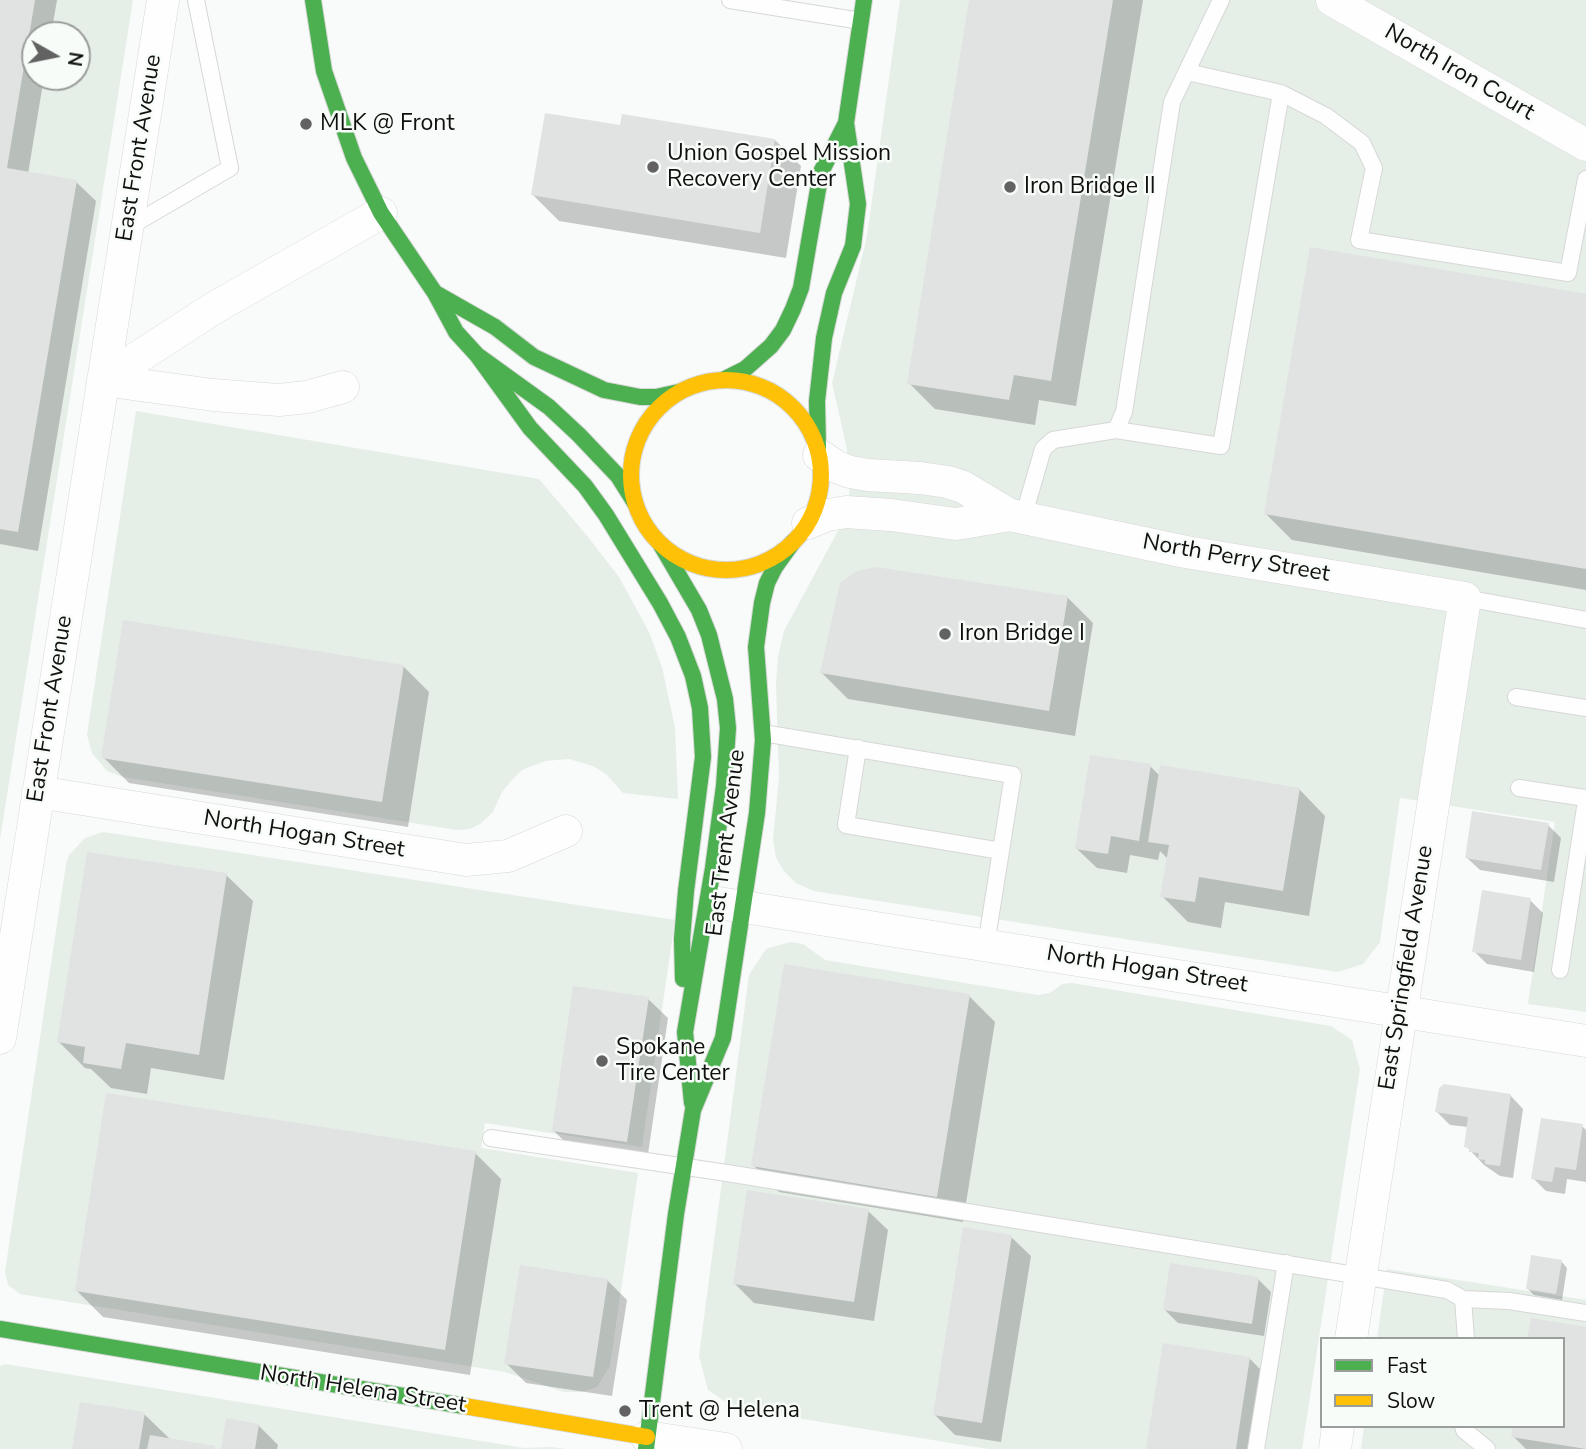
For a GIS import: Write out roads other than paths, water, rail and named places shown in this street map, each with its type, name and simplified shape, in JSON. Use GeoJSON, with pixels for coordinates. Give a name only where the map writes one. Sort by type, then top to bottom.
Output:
{"type":"FeatureCollection","features":[{"type":"Feature","properties":{"kind":"main road"},"geometry":{"type":"LineString","coordinates":[[313,0],[324,71],[335,108],[354,158],[381,213],[435,293],[456,332],[477,355],[530,428],[585,485],[606,515],[678,636],[700,708],[703,757],[682,939],[685,1032]]}},
{"type":"Feature","properties":{"kind":"main road"},"geometry":{"type":"LineString","coordinates":[[477,355],[549,407],[579,435],[618,476],[660,543],[691,563],[726,570],[763,563],[779,554],[801,533],[818,500],[821,475],[817,401],[824,362],[824,338],[842,268],[853,246],[858,204],[846,123],[864,0]]}},
{"type":"Feature","properties":{"kind":"main road"},"geometry":{"type":"LineString","coordinates":[[435,293],[495,327],[534,357],[582,381],[622,395],[656,397],[701,383],[725,379],[746,369],[771,346],[783,330],[793,309],[805,264],[821,172],[846,123]]}},
{"type":"Feature","properties":{"kind":"main road"},"geometry":{"type":"LineString","coordinates":[[725,379],[750,382],[773,392],[793,407],[808,427],[819,452]]}},
{"type":"Feature","properties":{"kind":"main road"},"geometry":{"type":"LineString","coordinates":[[635,503],[632,472],[638,440],[648,421],[678,392]]}},
{"type":"Feature","properties":{"kind":"main road","name":"East Trent Avenue"},"geometry":{"type":"LineString","coordinates":[[647,1443],[670,1253],[693,1110],[723,1038],[761,785],[763,733],[757,647],[762,603],[775,567],[801,533]]}},
{"type":"Feature","properties":{"kind":"main road","name":"East Trent Avenue"},"geometry":{"type":"LineString","coordinates":[[660,543],[699,610],[717,662],[725,699],[727,760],[685,1032],[693,1110]]}},
{"type":"Feature","properties":{"kind":"main road","name":"North Helena Street"},"geometry":{"type":"LineString","coordinates":[[0,1329],[647,1443]]}},
{"type":"Feature","properties":{"kind":"street","name":"East Front Avenue"},"geometry":{"type":"LineString","coordinates":[[0,1038],[163,0]]}},
{"type":"Feature","properties":{"kind":"street","name":"North Iron Court"},"geometry":{"type":"LineString","coordinates":[[1332,0],[1586,145]]}},
{"type":"Feature","properties":{"kind":"street"},"geometry":{"type":"LineString","coordinates":[[103,380],[214,308],[381,213]]}},
{"type":"Feature","properties":{"kind":"street"},"geometry":{"type":"LineString","coordinates":[[103,380],[213,395],[279,400],[307,397],[343,387]]}},
{"type":"Feature","properties":{"kind":"street","name":"North Perry Street"},"geometry":{"type":"LineString","coordinates":[[819,452],[837,467],[850,472],[948,482],[963,487],[1017,517],[1208,556],[1465,598]]}},
{"type":"Feature","properties":{"kind":"street","name":"North Perry Street"},"geometry":{"type":"LineString","coordinates":[[801,533],[828,515],[846,512],[956,524],[1017,517]]}},
{"type":"Feature","properties":{"kind":"street","name":"East Springfield Avenue"},"geometry":{"type":"LineString","coordinates":[[1351,1337],[1465,598]]}},
{"type":"Feature","properties":{"kind":"street","name":"North Hogan Street"},"geometry":{"type":"LineString","coordinates":[[38,792],[466,860],[508,856],[566,831]]}},
{"type":"Feature","properties":{"kind":"street","name":"North Hogan Street"},"geometry":{"type":"LineString","coordinates":[[707,901],[1586,1041]]}},
{"type":"Feature","properties":{"kind":"street"},"geometry":{"type":"LineString","coordinates":[[1335,1449],[1338,1428]]}},
{"type":"Feature","properties":{"kind":"street","name":"North Helena Street"},"geometry":{"type":"LineString","coordinates":[[647,1443],[726,1449]]}},
{"type":"Feature","properties":{"kind":"lane"},"geometry":{"type":"LineString","coordinates":[[127,228],[230,168],[196,0]]}},
{"type":"Feature","properties":{"kind":"lane"},"geometry":{"type":"LineString","coordinates":[[730,0],[861,22]]}},
{"type":"Feature","properties":{"kind":"lane"},"geometry":{"type":"LineString","coordinates":[[1116,430],[1124,412],[1172,102],[1221,0]]}},
{"type":"Feature","properties":{"kind":"lane"},"geometry":{"type":"LineString","coordinates":[[1187,72],[1281,93],[1326,116],[1362,143],[1374,168],[1359,240],[1569,273],[1586,179]]}},
{"type":"Feature","properties":{"kind":"lane"},"geometry":{"type":"LineString","coordinates":[[1017,517],[1042,449],[1053,440],[1116,430],[1221,446],[1281,93]]}},
{"type":"Feature","properties":{"kind":"lane"},"geometry":{"type":"LineString","coordinates":[[1465,598],[1586,620]]}},
{"type":"Feature","properties":{"kind":"lane"},"geometry":{"type":"LineString","coordinates":[[1516,697],[1586,708]]}},
{"type":"Feature","properties":{"kind":"lane"},"geometry":{"type":"LineString","coordinates":[[763,733],[1013,775],[986,945]]}},
{"type":"Feature","properties":{"kind":"lane"},"geometry":{"type":"LineString","coordinates":[[858,748],[846,825],[1001,851]]}},
{"type":"Feature","properties":{"kind":"lane"},"geometry":{"type":"LineString","coordinates":[[1519,788],[1586,799],[1560,970]]}},
{"type":"Feature","properties":{"kind":"lane"},"geometry":{"type":"LineString","coordinates":[[491,1138],[1360,1275],[1447,1290],[1463,1300],[1509,1301],[1586,1313]]}},
{"type":"Feature","properties":{"kind":"lane"},"geometry":{"type":"LineString","coordinates":[[1256,1449],[1286,1263]]}},
{"type":"Feature","properties":{"kind":"lane"},"geometry":{"type":"LineString","coordinates":[[1463,1300],[1466,1337]]}},
{"type":"Feature","properties":{"kind":"lane"},"geometry":{"type":"LineString","coordinates":[[1464,1428],[1487,1449]]}},
{"type":"Feature","properties":{"kind":"place","name":"MLK @ Front"},"geometry":{"type":"Point","coordinates":[306,124]}},
{"type":"Feature","properties":{"kind":"place","name":"Union Gospel Mission Recovery Center"},"geometry":{"type":"Point","coordinates":[653,167]}},
{"type":"Feature","properties":{"kind":"place","name":"Iron Bridge II"},"geometry":{"type":"Point","coordinates":[1010,187]}},
{"type":"Feature","properties":{"kind":"place","name":"Iron Bridge I"},"geometry":{"type":"Point","coordinates":[945,634]}},
{"type":"Feature","properties":{"kind":"place","name":"Spokane Tire Center"},"geometry":{"type":"Point","coordinates":[602,1061]}},
{"type":"Feature","properties":{"kind":"place","name":"Trent @ Helena"},"geometry":{"type":"Point","coordinates":[625,1411]}}]}
